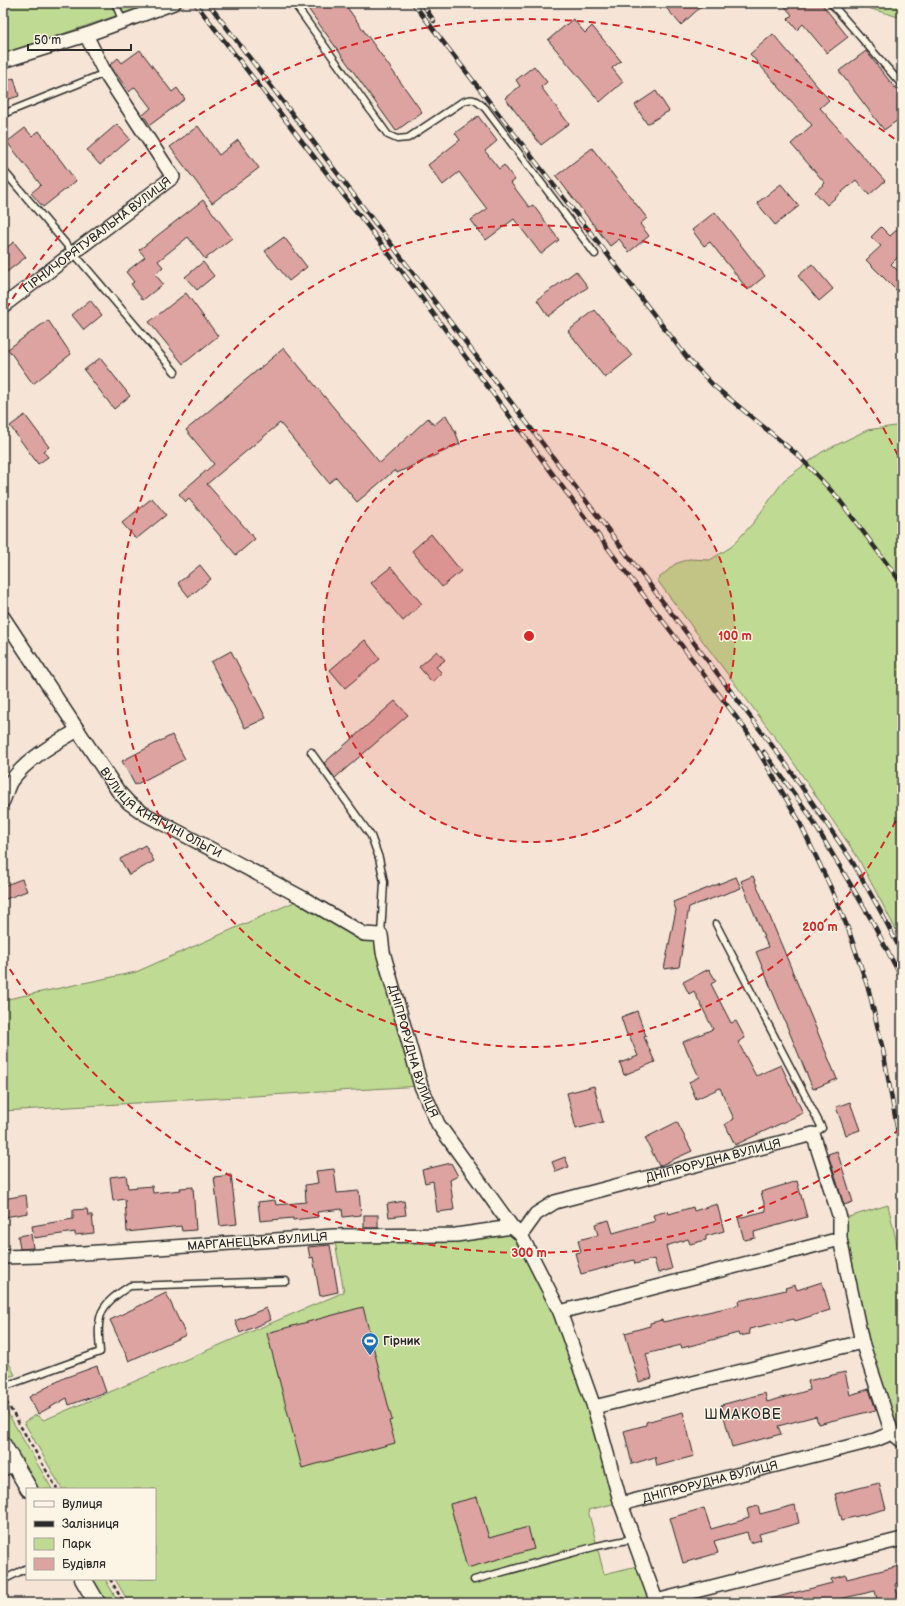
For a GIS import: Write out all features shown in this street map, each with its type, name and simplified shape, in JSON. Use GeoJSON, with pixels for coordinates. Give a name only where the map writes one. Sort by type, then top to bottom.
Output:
{"type":"FeatureCollection","features":[{"type":"Feature","properties":{"kind":"street"},"geometry":{"type":"LineString","coordinates":[[3,61],[86,35],[174,3]]}},
{"type":"Feature","properties":{"kind":"street","name":"ГІРНИЧОРЯТУВАЛЬНА ВУЛИЦЯ"},"geometry":{"type":"LineString","coordinates":[[3,306],[173,177],[105,73],[86,35]]}},
{"type":"Feature","properties":{"kind":"street","name":"ВУЛИЦЯ КНЯГИНІ ОЛЬГИ"},"geometry":{"type":"LineString","coordinates":[[4,622],[118,791],[129,803],[143,813],[302,898],[364,934],[381,935]]}},
{"type":"Feature","properties":{"kind":"street"},"geometry":{"type":"LineString","coordinates":[[3,801],[10,782],[23,767],[44,750],[78,730]]}},
{"type":"Feature","properties":{"kind":"street","name":"ДНІПРОРУДНА ВУЛИЦЯ"},"geometry":{"type":"LineString","coordinates":[[381,935],[383,952],[421,1086],[438,1124],[517,1231],[560,1312],[594,1407],[632,1538],[657,1602],[902,1539]]}},
{"type":"Feature","properties":{"kind":"street","name":"ДНІПРОРУДНА ВУЛИЦЯ"},"geometry":{"type":"LineString","coordinates":[[517,1231],[536,1214],[555,1202],[813,1134],[840,1218],[840,1239],[862,1342],[897,1437],[875,1440],[621,1504]]}},
{"type":"Feature","properties":{"kind":"street","name":"МАРГАНЕЦЬКА ВУЛИЦЯ"},"geometry":{"type":"LineString","coordinates":[[3,1257],[47,1256],[334,1236],[456,1235],[517,1231]]}},
{"type":"Feature","properties":{"kind":"street"},"geometry":{"type":"LineString","coordinates":[[560,1312],[840,1239]]}},
{"type":"Feature","properties":{"kind":"street"},"geometry":{"type":"LineString","coordinates":[[594,1407],[862,1342]]}},
{"type":"Feature","properties":{"kind":"street"},"geometry":{"type":"LineString","coordinates":[[3,1445],[8,1466],[28,1488]]}},
{"type":"Feature","properties":{"kind":"street"},"geometry":{"type":"LineString","coordinates":[[84,1580],[97,1603]]}},
{"type":"Feature","properties":{"kind":"lane"},"geometry":{"type":"LineString","coordinates":[[115,3],[123,22]]}},
{"type":"Feature","properties":{"kind":"lane"},"geometry":{"type":"LineString","coordinates":[[294,3],[388,135],[397,139],[408,138],[462,102],[469,99],[477,101],[485,108],[595,254]]}},
{"type":"Feature","properties":{"kind":"lane"},"geometry":{"type":"LineString","coordinates":[[831,3],[902,85]]}},
{"type":"Feature","properties":{"kind":"lane"},"geometry":{"type":"LineString","coordinates":[[3,114],[105,73]]}},
{"type":"Feature","properties":{"kind":"lane"},"geometry":{"type":"LineString","coordinates":[[3,170],[175,372]]}},
{"type":"Feature","properties":{"kind":"lane"},"geometry":{"type":"LineString","coordinates":[[311,752],[371,836],[377,851],[384,882],[381,935]]}},
{"type":"Feature","properties":{"kind":"lane"},"geometry":{"type":"LineString","coordinates":[[716,924],[822,1128],[813,1134]]}},
{"type":"Feature","properties":{"kind":"lane"},"geometry":{"type":"LineString","coordinates":[[3,1387],[100,1352],[98,1328],[101,1311],[114,1296],[130,1286],[286,1281]]}},
{"type":"Feature","properties":{"kind":"lane"},"geometry":{"type":"LineString","coordinates":[[474,1580],[597,1546],[632,1538]]}},
{"type":"Feature","properties":{"kind":"lane"},"geometry":{"type":"LineString","coordinates":[[3,1580],[26,1568]]}},
{"type":"Feature","properties":{"kind":"path"},"geometry":{"type":"LineString","coordinates":[[3,1395],[56,1488]]}},
{"type":"Feature","properties":{"kind":"path"},"geometry":{"type":"LineString","coordinates":[[111,1580],[124,1603]]}},
{"type":"Feature","properties":{"kind":"green space"},"geometry":{"type":"Polygon","coordinates":[[[3,3],[142,3],[145,6],[3,54],[3,3]]]}},
{"type":"Feature","properties":{"kind":"green space"},"geometry":{"type":"Polygon","coordinates":[[[851,3],[902,3],[902,18],[851,3]]]}},
{"type":"Feature","properties":{"kind":"green space"},"geometry":{"type":"Polygon","coordinates":[[[902,425],[902,941],[858,858],[789,756],[657,580],[675,564],[689,559],[710,560],[731,547],[754,522],[784,480],[822,452],[867,430],[902,425]]]}},
{"type":"Feature","properties":{"kind":"green space"},"geometry":{"type":"Polygon","coordinates":[[[303,898],[381,935],[421,1086],[3,1111],[3,1000],[136,972],[303,898]]]}},
{"type":"Feature","properties":{"kind":"green space"},"geometry":{"type":"Polygon","coordinates":[[[888,1205],[902,1266],[902,1435],[897,1430],[866,1340],[845,1239],[845,1218],[888,1205]]]}},
{"type":"Feature","properties":{"kind":"green space","name":"Гірник"},"geometry":{"type":"Polygon","coordinates":[[[510,1233],[521,1243],[556,1313],[589,1406],[617,1503],[588,1510],[604,1574],[637,1566],[651,1603],[129,1603],[116,1580],[156,1580],[156,1488],[61,1488],[24,1422],[36,1415],[44,1420],[344,1292],[335,1242],[510,1233]]]}},
{"type":"Feature","properties":{"kind":"green space"},"geometry":{"type":"Polygon","coordinates":[[[3,1351],[15,1375],[3,1378],[3,1351]]]}},
{"type":"Feature","properties":{"kind":"green space"},"geometry":{"type":"Polygon","coordinates":[[[3,1405],[51,1488],[32,1488],[3,1439],[3,1405]]]}},
{"type":"Feature","properties":{"kind":"green space"},"geometry":{"type":"Polygon","coordinates":[[[87,1580],[106,1580],[119,1603],[100,1603],[87,1580]]]}},
{"type":"Feature","properties":{"kind":"building"},"geometry":{"type":"Polygon","coordinates":[[[318,3],[344,3],[422,112],[396,131],[309,10],[318,3]]]}},
{"type":"Feature","properties":{"kind":"building"},"geometry":{"type":"Polygon","coordinates":[[[662,3],[705,3],[681,25],[662,3]]]}},
{"type":"Feature","properties":{"kind":"building"},"geometry":{"type":"Polygon","coordinates":[[[782,3],[821,3],[848,37],[827,53],[803,24],[797,30],[788,19],[792,15],[782,3]]]}},
{"type":"Feature","properties":{"kind":"building"},"geometry":{"type":"Polygon","coordinates":[[[573,19],[585,33],[592,26],[621,61],[612,68],[623,82],[600,102],[548,40],[573,19]]]}},
{"type":"Feature","properties":{"kind":"building"},"geometry":{"type":"Polygon","coordinates":[[[773,34],[829,100],[820,108],[885,181],[869,195],[856,180],[827,205],[815,192],[825,183],[791,144],[812,125],[750,54],[773,34]]]}},
{"type":"Feature","properties":{"kind":"building"},"geometry":{"type":"Polygon","coordinates":[[[140,50],[172,92],[177,88],[185,99],[150,125],[143,115],[151,108],[135,87],[129,92],[110,65],[118,58],[122,63],[140,50]]]}},
{"type":"Feature","properties":{"kind":"building"},"geometry":{"type":"Polygon","coordinates":[[[866,51],[902,97],[902,117],[884,130],[839,71],[866,51]]]}},
{"type":"Feature","properties":{"kind":"building"},"geometry":{"type":"Polygon","coordinates":[[[534,66],[547,82],[541,87],[569,124],[541,145],[505,98],[520,86],[516,80],[534,66]]]}},
{"type":"Feature","properties":{"kind":"building"},"geometry":{"type":"Polygon","coordinates":[[[14,78],[19,96],[3,101],[3,82],[14,78]]]}},
{"type":"Feature","properties":{"kind":"building"},"geometry":{"type":"Polygon","coordinates":[[[656,91],[669,111],[647,124],[635,105],[656,91]]]}},
{"type":"Feature","properties":{"kind":"building"},"geometry":{"type":"Polygon","coordinates":[[[478,116],[497,141],[485,151],[499,169],[504,165],[515,180],[511,183],[529,207],[533,205],[559,240],[541,254],[514,219],[486,240],[471,220],[487,209],[459,172],[443,185],[428,165],[460,140],[455,133],[478,116]]]}},
{"type":"Feature","properties":{"kind":"building"},"geometry":{"type":"Polygon","coordinates":[[[117,124],[130,139],[100,165],[87,150],[117,124]]]}},
{"type":"Feature","properties":{"kind":"building"},"geometry":{"type":"Polygon","coordinates":[[[198,126],[219,155],[238,140],[259,168],[212,203],[170,147],[198,126]]]}},
{"type":"Feature","properties":{"kind":"building"},"geometry":{"type":"Polygon","coordinates":[[[25,128],[32,136],[39,131],[76,181],[43,207],[31,193],[41,185],[7,142],[25,128]]]}},
{"type":"Feature","properties":{"kind":"building"},"geometry":{"type":"Polygon","coordinates":[[[592,148],[647,218],[640,224],[649,236],[629,252],[619,239],[610,246],[556,176],[592,148]]]}},
{"type":"Feature","properties":{"kind":"building"},"geometry":{"type":"Polygon","coordinates":[[[781,184],[799,206],[775,225],[757,203],[781,184]]]}},
{"type":"Feature","properties":{"kind":"building"},"geometry":{"type":"Polygon","coordinates":[[[203,200],[232,238],[205,259],[188,237],[158,261],[163,267],[155,274],[163,284],[143,300],[131,284],[134,282],[126,272],[145,257],[139,250],[203,200]]]}},
{"type":"Feature","properties":{"kind":"building"},"geometry":{"type":"Polygon","coordinates":[[[715,212],[765,276],[748,290],[710,242],[704,246],[692,230],[715,212]]]}},
{"type":"Feature","properties":{"kind":"building"},"geometry":{"type":"Polygon","coordinates":[[[902,225],[902,253],[891,264],[902,275],[902,283],[896,290],[866,260],[881,246],[871,237],[881,227],[890,236],[902,225]]]}},
{"type":"Feature","properties":{"kind":"building"},"geometry":{"type":"Polygon","coordinates":[[[284,237],[307,267],[289,281],[265,251],[284,237]]]}},
{"type":"Feature","properties":{"kind":"building"},"geometry":{"type":"Polygon","coordinates":[[[14,242],[26,257],[3,275],[3,250],[14,242]]]}},
{"type":"Feature","properties":{"kind":"building"},"geometry":{"type":"Polygon","coordinates":[[[203,262],[214,276],[197,290],[185,277],[203,262]]]}},
{"type":"Feature","properties":{"kind":"building"},"geometry":{"type":"Polygon","coordinates":[[[812,264],[833,289],[819,301],[798,276],[812,264]]]}},
{"type":"Feature","properties":{"kind":"building"},"geometry":{"type":"Polygon","coordinates":[[[576,271],[588,287],[548,316],[537,300],[576,271]]]}},
{"type":"Feature","properties":{"kind":"building"},"geometry":{"type":"Polygon","coordinates":[[[186,293],[218,336],[183,364],[149,322],[186,293]]]}},
{"type":"Feature","properties":{"kind":"building"},"geometry":{"type":"Polygon","coordinates":[[[90,300],[102,315],[84,330],[72,315],[90,300]]]}},
{"type":"Feature","properties":{"kind":"building"},"geometry":{"type":"Polygon","coordinates":[[[595,310],[632,356],[605,378],[568,331],[595,310]]]}},
{"type":"Feature","properties":{"kind":"building"},"geometry":{"type":"Polygon","coordinates":[[[48,320],[71,354],[33,384],[8,349],[48,320]]]}},
{"type":"Feature","properties":{"kind":"building"},"geometry":{"type":"Polygon","coordinates":[[[284,348],[380,463],[428,418],[434,425],[446,415],[460,444],[397,473],[395,470],[357,502],[336,477],[329,483],[280,423],[207,484],[255,539],[236,555],[189,499],[186,502],[179,494],[214,464],[186,430],[284,348]]]}},
{"type":"Feature","properties":{"kind":"building"},"geometry":{"type":"Polygon","coordinates":[[[100,358],[130,396],[114,409],[84,370],[100,358]]]}},
{"type":"Feature","properties":{"kind":"building"},"geometry":{"type":"Polygon","coordinates":[[[25,415],[49,447],[43,451],[48,457],[38,464],[10,426],[25,415]]]}},
{"type":"Feature","properties":{"kind":"building"},"geometry":{"type":"Polygon","coordinates":[[[152,498],[166,515],[136,539],[122,523],[152,498]]]}},
{"type":"Feature","properties":{"kind":"building"},"geometry":{"type":"Polygon","coordinates":[[[431,534],[461,571],[442,587],[412,551],[431,534]]]}},
{"type":"Feature","properties":{"kind":"building"},"geometry":{"type":"Polygon","coordinates":[[[200,565],[211,579],[189,597],[178,583],[200,565]]]}},
{"type":"Feature","properties":{"kind":"building"},"geometry":{"type":"Polygon","coordinates":[[[391,567],[422,604],[403,621],[371,583],[391,567]]]}},
{"type":"Feature","properties":{"kind":"building"},"geometry":{"type":"Polygon","coordinates":[[[365,640],[380,659],[345,688],[330,670],[365,640]]]}},
{"type":"Feature","properties":{"kind":"building"},"geometry":{"type":"Polygon","coordinates":[[[231,651],[266,718],[245,728],[211,662],[231,651]]]}},
{"type":"Feature","properties":{"kind":"building"},"geometry":{"type":"Polygon","coordinates":[[[437,651],[445,660],[436,667],[442,673],[432,682],[419,667],[437,651]]]}},
{"type":"Feature","properties":{"kind":"building"},"geometry":{"type":"Polygon","coordinates":[[[395,701],[408,715],[335,778],[324,763],[395,701]]]}},
{"type":"Feature","properties":{"kind":"building"},"geometry":{"type":"Polygon","coordinates":[[[172,735],[185,759],[135,785],[122,761],[172,735]]]}},
{"type":"Feature","properties":{"kind":"building"},"geometry":{"type":"Polygon","coordinates":[[[145,845],[154,861],[129,875],[120,859],[145,845]]]}},
{"type":"Feature","properties":{"kind":"building"},"geometry":{"type":"Polygon","coordinates":[[[753,876],[837,1079],[813,1089],[756,952],[768,947],[741,881],[753,876]]]}},
{"type":"Feature","properties":{"kind":"building"},"geometry":{"type":"Polygon","coordinates":[[[736,877],[741,888],[689,907],[679,967],[664,969],[676,910],[673,902],[736,877]]]}},
{"type":"Feature","properties":{"kind":"building"},"geometry":{"type":"Polygon","coordinates":[[[22,879],[27,891],[3,900],[3,886],[22,879]]]}},
{"type":"Feature","properties":{"kind":"building"},"geometry":{"type":"Polygon","coordinates":[[[709,969],[716,981],[711,984],[731,1023],[736,1021],[745,1038],[738,1042],[756,1076],[781,1065],[803,1113],[735,1145],[725,1124],[734,1119],[720,1088],[696,1099],[689,1082],[699,1077],[683,1042],[713,1029],[694,991],[689,994],[683,982],[709,969]]]}},
{"type":"Feature","properties":{"kind":"building"},"geometry":{"type":"Polygon","coordinates":[[[637,1011],[646,1036],[644,1037],[655,1062],[624,1075],[620,1063],[638,1056],[629,1035],[627,1035],[621,1017],[637,1011]]]}},
{"type":"Feature","properties":{"kind":"building"},"geometry":{"type":"Polygon","coordinates":[[[594,1086],[603,1122],[576,1129],[567,1093],[594,1086]]]}},
{"type":"Feature","properties":{"kind":"building"},"geometry":{"type":"Polygon","coordinates":[[[850,1102],[860,1130],[846,1135],[836,1107],[850,1102]]]}},
{"type":"Feature","properties":{"kind":"building"},"geometry":{"type":"Polygon","coordinates":[[[677,1122],[692,1151],[659,1166],[645,1138],[677,1122]]]}},
{"type":"Feature","properties":{"kind":"building"},"geometry":{"type":"Polygon","coordinates":[[[837,1151],[853,1202],[844,1205],[828,1154],[837,1151]]]}},
{"type":"Feature","properties":{"kind":"building"},"geometry":{"type":"Polygon","coordinates":[[[565,1157],[569,1167],[556,1172],[552,1162],[565,1157]]]}},
{"type":"Feature","properties":{"kind":"building"},"geometry":{"type":"Polygon","coordinates":[[[451,1163],[458,1176],[450,1180],[454,1210],[437,1212],[433,1181],[425,1183],[422,1170],[451,1163]]]}},
{"type":"Feature","properties":{"kind":"building"},"geometry":{"type":"Polygon","coordinates":[[[334,1169],[337,1193],[359,1191],[361,1215],[343,1217],[342,1209],[317,1212],[318,1217],[293,1220],[293,1218],[260,1221],[258,1202],[275,1200],[276,1205],[306,1202],[305,1185],[318,1183],[316,1171],[334,1169]]]}},
{"type":"Feature","properties":{"kind":"building"},"geometry":{"type":"Polygon","coordinates":[[[126,1175],[128,1188],[152,1186],[153,1193],[193,1187],[196,1230],[182,1231],[181,1226],[127,1232],[125,1199],[113,1201],[110,1177],[126,1175]]]}},
{"type":"Feature","properties":{"kind":"building"},"geometry":{"type":"Polygon","coordinates":[[[231,1175],[237,1224],[220,1226],[214,1177],[231,1175]]]}},
{"type":"Feature","properties":{"kind":"building"},"geometry":{"type":"Polygon","coordinates":[[[797,1181],[807,1217],[754,1232],[755,1238],[744,1240],[738,1218],[766,1211],[761,1192],[797,1181]]]}},
{"type":"Feature","properties":{"kind":"building"},"geometry":{"type":"Polygon","coordinates":[[[26,1195],[28,1213],[5,1217],[3,1199],[26,1195]]]}},
{"type":"Feature","properties":{"kind":"building"},"geometry":{"type":"Polygon","coordinates":[[[404,1201],[406,1215],[389,1217],[387,1204],[404,1201]]]}},
{"type":"Feature","properties":{"kind":"building"},"geometry":{"type":"Polygon","coordinates":[[[717,1204],[724,1231],[706,1236],[706,1240],[690,1244],[688,1239],[666,1246],[672,1269],[658,1273],[654,1259],[635,1264],[634,1260],[581,1274],[575,1253],[581,1252],[578,1240],[598,1235],[595,1224],[609,1220],[613,1233],[655,1221],[653,1215],[668,1211],[669,1214],[693,1207],[694,1211],[717,1204]]]}},
{"type":"Feature","properties":{"kind":"building"},"geometry":{"type":"Polygon","coordinates":[[[87,1209],[88,1215],[92,1215],[94,1233],[75,1235],[75,1232],[34,1238],[32,1226],[73,1219],[73,1210],[87,1209]]]}},
{"type":"Feature","properties":{"kind":"building"},"geometry":{"type":"Polygon","coordinates":[[[364,1215],[378,1215],[378,1228],[364,1228],[364,1215]]]}},
{"type":"Feature","properties":{"kind":"building"},"geometry":{"type":"Polygon","coordinates":[[[31,1234],[33,1248],[20,1249],[18,1236],[31,1234]]]}},
{"type":"Feature","properties":{"kind":"building"},"geometry":{"type":"Polygon","coordinates":[[[330,1245],[338,1292],[320,1296],[313,1257],[310,1258],[308,1247],[330,1245]]]}},
{"type":"Feature","properties":{"kind":"building"},"geometry":{"type":"Polygon","coordinates":[[[822,1282],[830,1310],[795,1321],[794,1319],[749,1329],[750,1334],[739,1336],[738,1333],[682,1348],[681,1345],[646,1354],[652,1378],[639,1382],[625,1333],[650,1326],[650,1323],[662,1320],[663,1322],[739,1305],[738,1301],[786,1290],[785,1288],[795,1285],[797,1290],[822,1282]]]}},
{"type":"Feature","properties":{"kind":"building"},"geometry":{"type":"Polygon","coordinates":[[[166,1293],[186,1335],[129,1361],[110,1320],[166,1293]]]}},
{"type":"Feature","properties":{"kind":"building"},"geometry":{"type":"Polygon","coordinates":[[[363,1307],[392,1420],[389,1421],[395,1443],[302,1468],[267,1333],[363,1307]]]}},
{"type":"Feature","properties":{"kind":"building"},"geometry":{"type":"Polygon","coordinates":[[[266,1308],[271,1320],[240,1333],[235,1321],[266,1308]]]}},
{"type":"Feature","properties":{"kind":"building"},"geometry":{"type":"Polygon","coordinates":[[[97,1366],[106,1392],[69,1405],[67,1398],[38,1414],[29,1397],[64,1378],[97,1366]]]}},
{"type":"Feature","properties":{"kind":"building"},"geometry":{"type":"Polygon","coordinates":[[[845,1372],[850,1395],[869,1389],[876,1410],[818,1424],[816,1416],[778,1426],[781,1434],[732,1447],[721,1405],[765,1393],[767,1402],[810,1390],[808,1381],[845,1372]]]}},
{"type":"Feature","properties":{"kind":"building"},"geometry":{"type":"Polygon","coordinates":[[[683,1412],[694,1456],[657,1466],[655,1457],[632,1464],[624,1431],[646,1425],[646,1422],[683,1412]]]}},
{"type":"Feature","properties":{"kind":"building"},"geometry":{"type":"Polygon","coordinates":[[[879,1483],[886,1509],[842,1520],[835,1494],[879,1483]]]}},
{"type":"Feature","properties":{"kind":"building"},"geometry":{"type":"Polygon","coordinates":[[[477,1497],[489,1538],[528,1527],[534,1549],[467,1568],[450,1504],[477,1497]]]}},
{"type":"Feature","properties":{"kind":"building"},"geometry":{"type":"Polygon","coordinates":[[[795,1505],[799,1523],[759,1534],[761,1540],[750,1543],[747,1532],[714,1541],[718,1553],[683,1563],[670,1518],[704,1508],[711,1529],[749,1517],[747,1509],[758,1506],[760,1514],[795,1505]]]}},
{"type":"Feature","properties":{"kind":"building"},"geometry":{"type":"Polygon","coordinates":[[[899,1566],[902,1582],[895,1584],[900,1603],[878,1603],[875,1591],[822,1603],[770,1603],[770,1599],[832,1583],[831,1579],[846,1575],[847,1579],[899,1566]]]}},
{"type":"Feature","properties":{"kind":"railway"},"geometry":{"type":"LineString","coordinates":[[195,3],[380,242],[619,563],[746,730],[798,819],[830,886],[849,931],[869,991],[883,1050],[902,1155]]}},
{"type":"Feature","properties":{"kind":"railway"},"geometry":{"type":"LineString","coordinates":[[208,3],[786,764],[852,861],[902,953]]}},
{"type":"Feature","properties":{"kind":"railway"},"geometry":{"type":"LineString","coordinates":[[413,3],[689,360],[714,386],[800,457],[838,498],[902,584]]}},
{"type":"Feature","properties":{"kind":"railway"},"geometry":{"type":"LineString","coordinates":[[422,3],[434,21]]}},
{"type":"Feature","properties":{"kind":"railway"},"geometry":{"type":"LineString","coordinates":[[764,752],[808,813],[871,919],[902,979]]}},
{"type":"Feature","properties":{"kind":"place","name":"Гірник"},"geometry":{"type":"Point","coordinates":[370,1356]}},
{"type":"Feature","properties":{"kind":"district","name":"ШМАКОВЕ"},"geometry":{"type":"Point","coordinates":[743,1414]}}]}
